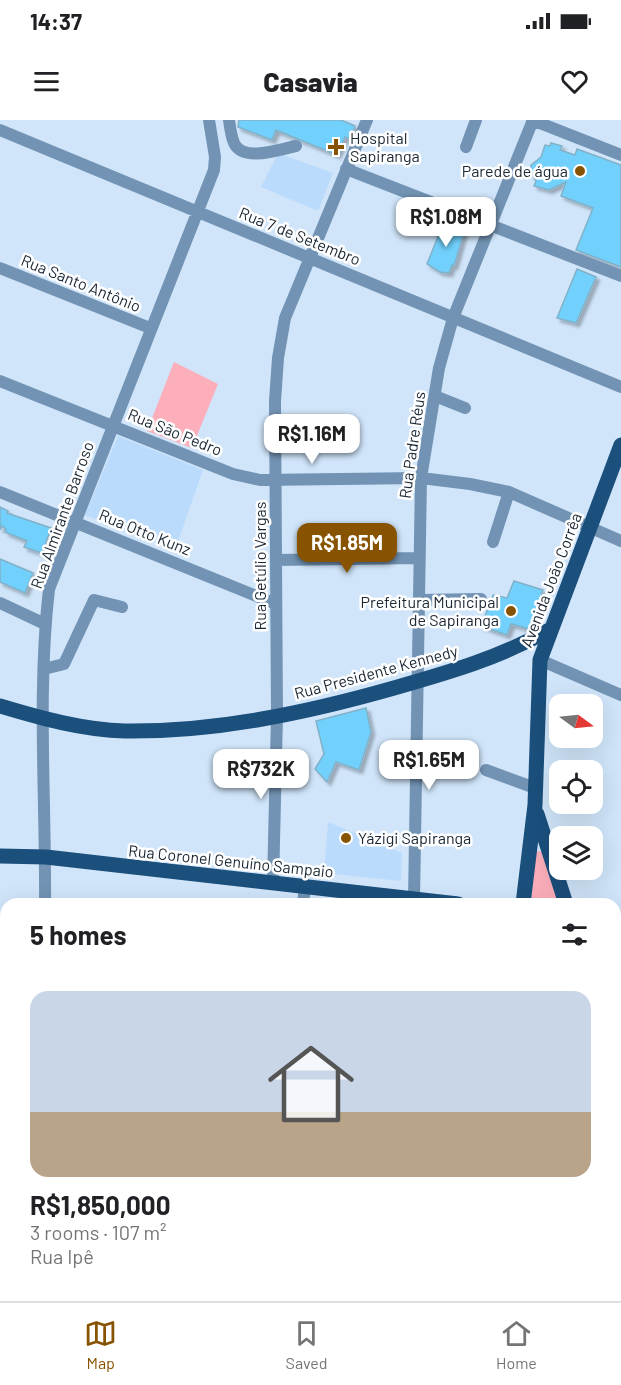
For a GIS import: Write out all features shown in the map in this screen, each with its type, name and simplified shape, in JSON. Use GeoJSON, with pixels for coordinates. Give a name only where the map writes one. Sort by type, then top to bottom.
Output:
{"type":"FeatureCollection","features":[{"type":"Feature","properties":{"kind":"main road","name":"Avenida João Corrêa"},"geometry":{"type":"LineString","coordinates":[[563,898],[539,846],[535,805],[540,660],[621,445]]}},
{"type":"Feature","properties":{"kind":"main road","name":"Rua Presidente Kennedy"},"geometry":{"type":"LineString","coordinates":[[0,706],[43,719],[122,731],[184,730],[321,709],[417,682],[512,651],[551,629]]}},
{"type":"Feature","properties":{"kind":"main road"},"geometry":{"type":"LineString","coordinates":[[512,651],[540,660]]}},
{"type":"Feature","properties":{"kind":"main road","name":"Avenida João Corrêa"},"geometry":{"type":"LineString","coordinates":[[525,898],[539,846]]}},
{"type":"Feature","properties":{"kind":"main road","name":"Rua Coronel Genuíno Sampaio"},"geometry":{"type":"LineString","coordinates":[[0,856],[46,857],[397,898]]}},
{"type":"Feature","properties":{"kind":"street","name":"Rua Almirante Barroso"},"geometry":{"type":"LineString","coordinates":[[45,898],[43,719],[45,624],[49,589],[150,327],[214,170],[215,156],[209,120]]}},
{"type":"Feature","properties":{"kind":"street"},"geometry":{"type":"LineString","coordinates":[[229,120],[234,143],[238,149],[250,154],[296,146]]}},
{"type":"Feature","properties":{"kind":"street","name":"Rua Getúlio Vargas"},"geometry":{"type":"LineString","coordinates":[[273,884],[277,716],[275,401],[278,358],[285,318],[367,120]]}},
{"type":"Feature","properties":{"kind":"street"},"geometry":{"type":"LineString","coordinates":[[466,147],[476,120]]}},
{"type":"Feature","properties":{"kind":"street"},"geometry":{"type":"LineString","coordinates":[[532,120],[621,155]]}},
{"type":"Feature","properties":{"kind":"street","name":"Rua Padre Réus"},"geometry":{"type":"LineString","coordinates":[[414,898],[421,478],[435,396],[453,318],[532,120]]}},
{"type":"Feature","properties":{"kind":"street","name":"Rua 7 de Setembro"},"geometry":{"type":"LineString","coordinates":[[0,129],[621,387]]}},
{"type":"Feature","properties":{"kind":"street"},"geometry":{"type":"LineString","coordinates":[[346,169],[621,276]]}},
{"type":"Feature","properties":{"kind":"street","name":"Rua Santo Antônio"},"geometry":{"type":"LineString","coordinates":[[0,268],[150,327]]}},
{"type":"Feature","properties":{"kind":"street","name":"Rua São Pedro"},"geometry":{"type":"LineString","coordinates":[[0,381],[113,424],[233,474],[276,480],[421,478],[470,484],[509,492],[621,541]]}},
{"type":"Feature","properties":{"kind":"street"},"geometry":{"type":"LineString","coordinates":[[435,396],[465,408]]}},
{"type":"Feature","properties":{"kind":"street","name":"Rua Otto Kunz"},"geometry":{"type":"LineString","coordinates":[[0,492],[276,604]]}},
{"type":"Feature","properties":{"kind":"street"},"geometry":{"type":"LineString","coordinates":[[493,542],[509,492]]}},
{"type":"Feature","properties":{"kind":"street"},"geometry":{"type":"LineString","coordinates":[[276,560],[419,558]]}},
{"type":"Feature","properties":{"kind":"street"},"geometry":{"type":"LineString","coordinates":[[418,600],[481,599]]}},
{"type":"Feature","properties":{"kind":"street"},"geometry":{"type":"LineString","coordinates":[[44,669],[64,664],[94,600],[122,607]]}},
{"type":"Feature","properties":{"kind":"street"},"geometry":{"type":"LineString","coordinates":[[0,603],[45,624]]}},
{"type":"Feature","properties":{"kind":"street"},"geometry":{"type":"LineString","coordinates":[[540,660],[621,695]]}},
{"type":"Feature","properties":{"kind":"street"},"geometry":{"type":"LineString","coordinates":[[486,770],[535,788]]}},
{"type":"Feature","properties":{"kind":"street"},"geometry":{"type":"LineString","coordinates":[[304,898],[305,887]]}},
{"type":"Feature","properties":{"kind":"shaded area"},"geometry":{"type":"Polygon","coordinates":[[[278,153],[333,173],[318,211],[261,187],[278,153]]]}},
{"type":"Feature","properties":{"kind":"shaded area"},"geometry":{"type":"Polygon","coordinates":[[[174,362],[218,384],[192,448],[147,431],[174,362]]]}},
{"type":"Feature","properties":{"kind":"shaded area"},"geometry":{"type":"Polygon","coordinates":[[[118,436],[203,470],[175,550],[85,515],[118,436]]]}},
{"type":"Feature","properties":{"kind":"shaded area","name":"Yázigi Sapiranga"},"geometry":{"type":"Polygon","coordinates":[[[328,822],[402,853],[401,881],[324,873],[328,822]]]}},
{"type":"Feature","properties":{"kind":"shaded area"},"geometry":{"type":"Polygon","coordinates":[[[536,851],[544,852],[549,867],[549,880],[553,880],[559,898],[531,898],[536,851]]]}},
{"type":"Feature","properties":{"kind":"building"},"geometry":{"type":"Polygon","coordinates":[[[239,120],[341,120],[355,126],[350,139],[345,137],[337,155],[276,130],[272,140],[238,127],[239,120]]]}},
{"type":"Feature","properties":{"kind":"building"},"geometry":{"type":"Polygon","coordinates":[[[551,143],[562,146],[560,150],[575,155],[577,149],[621,165],[621,267],[576,250],[593,208],[561,196],[566,182],[549,190],[534,186],[536,181],[531,173],[531,165],[541,157],[545,145],[550,146],[551,143]]]}},
{"type":"Feature","properties":{"kind":"building"},"geometry":{"type":"Polygon","coordinates":[[[448,222],[458,225],[456,229],[464,232],[454,266],[452,265],[449,273],[440,272],[427,264],[443,224],[447,226],[448,222]]]}},
{"type":"Feature","properties":{"kind":"building"},"geometry":{"type":"Polygon","coordinates":[[[577,269],[596,277],[576,323],[557,318],[577,269]]]}},
{"type":"Feature","properties":{"kind":"building"},"geometry":{"type":"Polygon","coordinates":[[[0,507],[8,511],[7,513],[51,528],[42,553],[24,547],[27,541],[5,532],[6,529],[2,526],[0,530],[0,507]]]}},
{"type":"Feature","properties":{"kind":"building"},"geometry":{"type":"Polygon","coordinates":[[[0,559],[33,573],[25,593],[0,582],[0,559]]]}},
{"type":"Feature","properties":{"kind":"building","name":"Prefeitura Municipal de Sapiranga"},"geometry":{"type":"Polygon","coordinates":[[[514,581],[543,590],[529,629],[511,624],[507,635],[481,626],[493,595],[507,598],[514,581]]]}},
{"type":"Feature","properties":{"kind":"building"},"geometry":{"type":"Polygon","coordinates":[[[366,708],[371,732],[359,770],[336,762],[327,782],[315,769],[324,754],[316,721],[366,708]]]}},
{"type":"Feature","properties":{"kind":"place","name":"Hospital Sapiranga"},"geometry":{"type":"Point","coordinates":[336,147]}},
{"type":"Feature","properties":{"kind":"place","name":"Parede de água"},"geometry":{"type":"Point","coordinates":[580,171]}},
{"type":"Feature","properties":{"kind":"place","name":"Prefeitura Municipal de Sapiranga"},"geometry":{"type":"Point","coordinates":[511,611]}},
{"type":"Feature","properties":{"kind":"place","name":"Yázigi Sapiranga"},"geometry":{"type":"Point","coordinates":[346,838]}}]}
